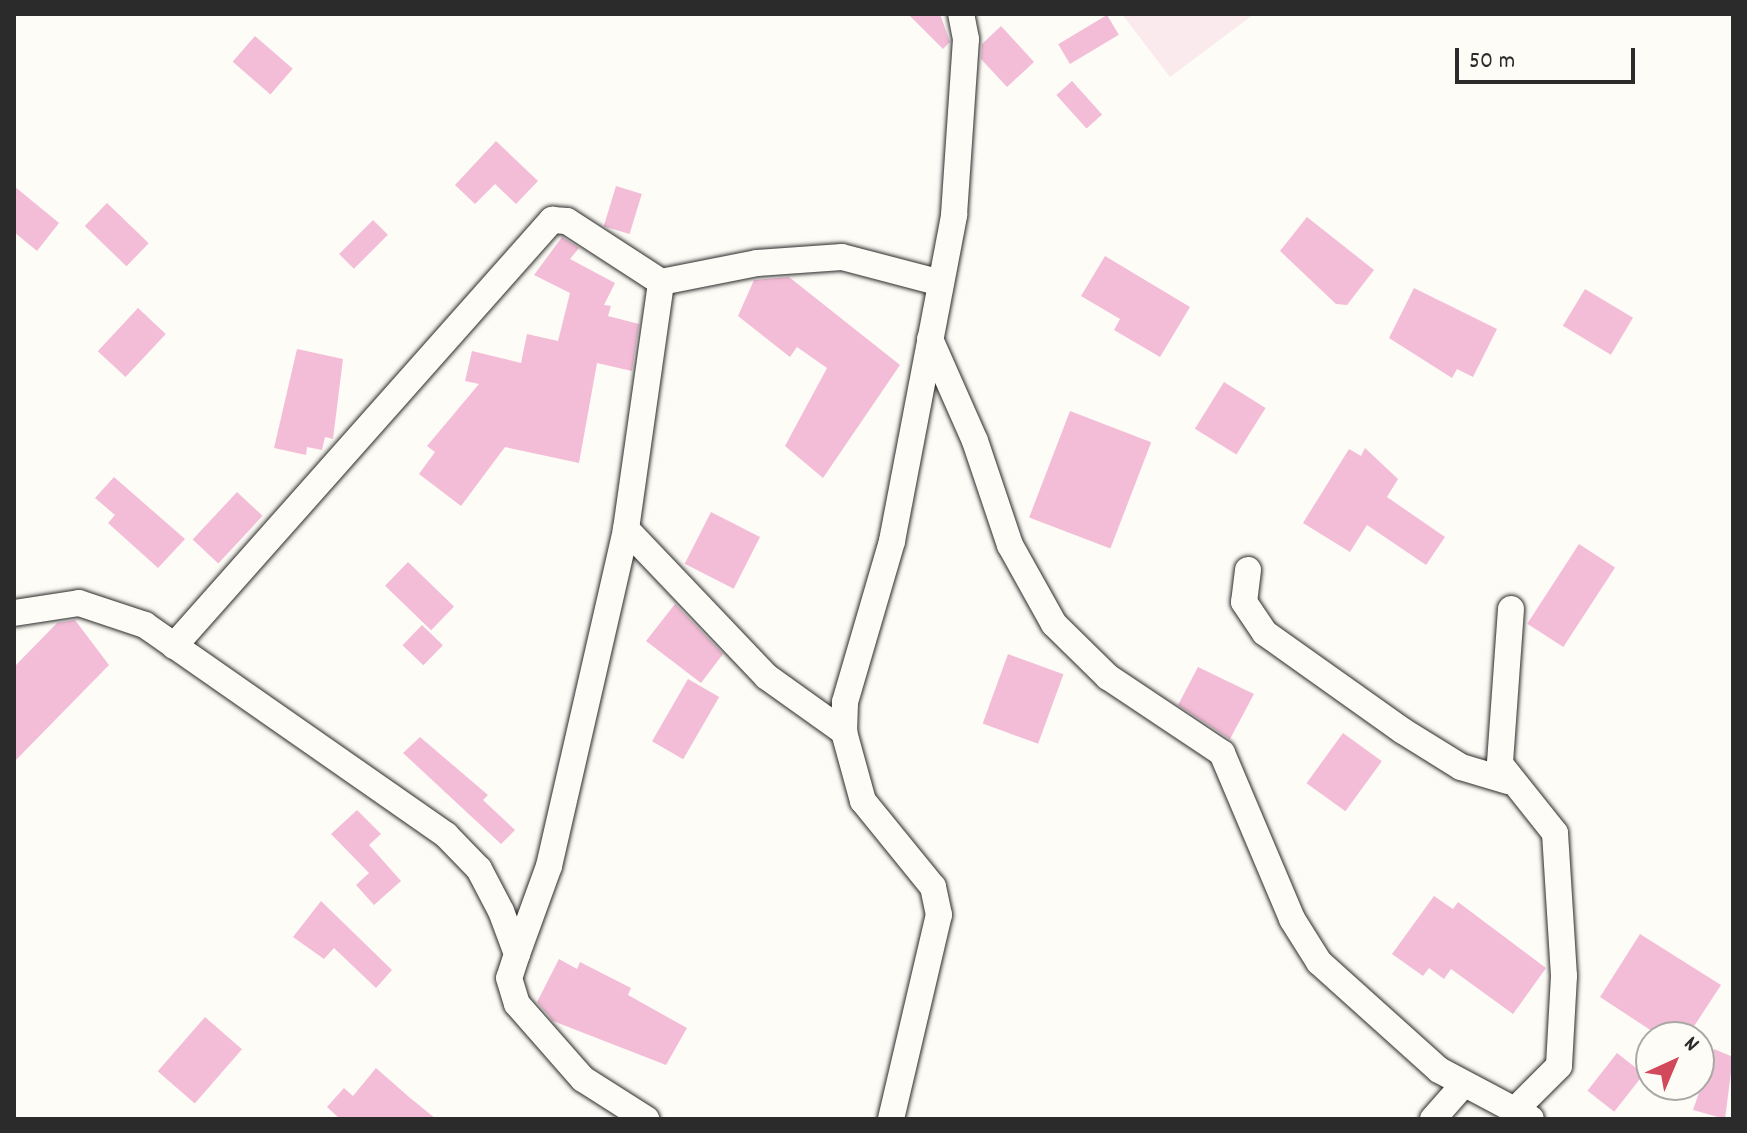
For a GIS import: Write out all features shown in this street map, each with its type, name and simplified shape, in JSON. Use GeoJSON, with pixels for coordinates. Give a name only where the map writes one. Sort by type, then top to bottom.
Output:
{"type":"FeatureCollection","features":[{"type":"Feature","properties":{"kind":"street"},"geometry":{"type":"LineString","coordinates":[[891,1119],[939,915],[933,887],[863,801],[844,732],[845,702],[892,541],[954,215],[966,39],[961,14]]}},
{"type":"Feature","properties":{"kind":"street"},"geometry":{"type":"LineString","coordinates":[[174,646],[540,226],[567,221],[661,282],[757,263],[842,257],[941,283]]}},
{"type":"Feature","properties":{"kind":"street"},"geometry":{"type":"LineString","coordinates":[[646,1119],[583,1079],[550,1047],[517,1004],[509,978],[549,866],[626,529],[661,282]]}},
{"type":"Feature","properties":{"kind":"street"},"geometry":{"type":"LineString","coordinates":[[930,339],[975,441],[1010,545],[1054,624],[1108,677],[1222,753],[1292,919],[1319,962],[1463,1085],[1524,1114],[1559,1066],[1564,976],[1555,833],[1508,781],[1449,760],[1265,633],[1244,602],[1248,570]]}},
{"type":"Feature","properties":{"kind":"street"},"geometry":{"type":"LineString","coordinates":[[626,529],[767,677],[844,732]]}},
{"type":"Feature","properties":{"kind":"street"},"geometry":{"type":"LineString","coordinates":[[14,613],[91,605],[145,625],[446,835],[479,869],[517,954]]}},
{"type":"Feature","properties":{"kind":"street"},"geometry":{"type":"LineString","coordinates":[[1508,781],[1499,741],[1511,609]]}},
{"type":"Feature","properties":{"kind":"street"},"geometry":{"type":"LineString","coordinates":[[1433,1119],[1463,1085]]}},
{"type":"Feature","properties":{"kind":"shaded area"},"geometry":{"type":"Polygon","coordinates":[[[1122,14],[1254,14],[1170,77],[1122,14]]]}},
{"type":"Feature","properties":{"kind":"building"},"geometry":{"type":"Polygon","coordinates":[[[908,14],[940,14],[950,42],[943,49],[908,14]]]}},
{"type":"Feature","properties":{"kind":"building"},"geometry":{"type":"Polygon","coordinates":[[[1107,15],[1119,35],[1070,64],[1058,44],[1107,15]]]}},
{"type":"Feature","properties":{"kind":"building"},"geometry":{"type":"Polygon","coordinates":[[[1001,26],[1034,62],[1007,87],[981,59],[982,44],[1001,26]]]}},
{"type":"Feature","properties":{"kind":"building"},"geometry":{"type":"Polygon","coordinates":[[[255,36],[293,69],[270,94],[233,62],[255,36]]]}},
{"type":"Feature","properties":{"kind":"building"},"geometry":{"type":"Polygon","coordinates":[[[1072,81],[1102,114],[1087,128],[1056,95],[1072,81]]]}},
{"type":"Feature","properties":{"kind":"building"},"geometry":{"type":"Polygon","coordinates":[[[496,141],[538,181],[516,204],[495,184],[475,204],[455,185],[496,141]]]}},
{"type":"Feature","properties":{"kind":"building"},"geometry":{"type":"Polygon","coordinates":[[[14,186],[59,223],[37,251],[14,232],[14,186]]]}},
{"type":"Feature","properties":{"kind":"building"},"geometry":{"type":"Polygon","coordinates":[[[616,186],[642,194],[630,234],[604,226],[616,186]]]}},
{"type":"Feature","properties":{"kind":"building"},"geometry":{"type":"Polygon","coordinates":[[[107,203],[149,243],[126,266],[85,226],[107,203]]]}},
{"type":"Feature","properties":{"kind":"building"},"geometry":{"type":"Polygon","coordinates":[[[1307,217],[1374,270],[1347,305],[1336,304],[1280,251],[1307,217]]]}},
{"type":"Feature","properties":{"kind":"building"},"geometry":{"type":"Polygon","coordinates":[[[373,220],[388,235],[354,269],[339,254],[373,220]]]}},
{"type":"Feature","properties":{"kind":"building"},"geometry":{"type":"Polygon","coordinates":[[[562,237],[579,248],[570,259],[615,283],[604,305],[611,306],[608,316],[639,324],[632,371],[597,363],[579,463],[505,447],[461,506],[419,474],[435,452],[427,446],[479,384],[465,381],[472,351],[521,363],[527,334],[558,341],[570,293],[534,275],[562,237]]]}},
{"type":"Feature","properties":{"kind":"building"},"geometry":{"type":"Polygon","coordinates":[[[1105,256],[1190,307],[1160,357],[1114,330],[1120,319],[1081,296],[1105,256]]]}},
{"type":"Feature","properties":{"kind":"building"},"geometry":{"type":"Polygon","coordinates":[[[789,277],[900,365],[823,478],[785,446],[827,368],[797,347],[790,357],[738,316],[754,280],[789,277]]]}},
{"type":"Feature","properties":{"kind":"building"},"geometry":{"type":"Polygon","coordinates":[[[1414,288],[1497,329],[1473,377],[1457,369],[1452,378],[1389,338],[1414,288]]]}},
{"type":"Feature","properties":{"kind":"building"},"geometry":{"type":"Polygon","coordinates":[[[1585,289],[1633,318],[1611,355],[1563,326],[1585,289]]]}},
{"type":"Feature","properties":{"kind":"building"},"geometry":{"type":"Polygon","coordinates":[[[138,308],[166,334],[126,377],[98,351],[138,308]]]}},
{"type":"Feature","properties":{"kind":"building"},"geometry":{"type":"Polygon","coordinates":[[[297,349],[343,359],[333,439],[325,437],[322,450],[307,447],[306,455],[274,448],[297,349]]]}},
{"type":"Feature","properties":{"kind":"building"},"geometry":{"type":"Polygon","coordinates":[[[1224,382],[1266,408],[1236,455],[1195,429],[1224,382]]]}},
{"type":"Feature","properties":{"kind":"building"},"geometry":{"type":"Polygon","coordinates":[[[1070,411],[1151,442],[1110,549],[1029,517],[1070,411]]]}},
{"type":"Feature","properties":{"kind":"building"},"geometry":{"type":"Polygon","coordinates":[[[1365,448],[1398,479],[1387,497],[1445,537],[1426,565],[1367,525],[1350,552],[1303,523],[1349,449],[1361,456],[1365,448]]]}},
{"type":"Feature","properties":{"kind":"building"},"geometry":{"type":"Polygon","coordinates":[[[114,477],[185,539],[158,568],[108,523],[115,515],[95,498],[114,477]]]}},
{"type":"Feature","properties":{"kind":"building"},"geometry":{"type":"Polygon","coordinates":[[[237,492],[263,516],[218,563],[193,540],[237,492]]]}},
{"type":"Feature","properties":{"kind":"building"},"geometry":{"type":"Polygon","coordinates":[[[711,512],[760,537],[734,589],[685,564],[711,512]]]}},
{"type":"Feature","properties":{"kind":"building"},"geometry":{"type":"Polygon","coordinates":[[[1579,544],[1615,567],[1563,647],[1527,624],[1579,544]]]}},
{"type":"Feature","properties":{"kind":"building"},"geometry":{"type":"Polygon","coordinates":[[[408,562],[454,606],[431,630],[385,586],[408,562]]]}},
{"type":"Feature","properties":{"kind":"building"},"geometry":{"type":"Polygon","coordinates":[[[675,604],[723,654],[701,683],[646,641],[675,604]]]}},
{"type":"Feature","properties":{"kind":"building"},"geometry":{"type":"Polygon","coordinates":[[[75,620],[109,665],[14,762],[14,667],[57,623],[75,620]]]}},
{"type":"Feature","properties":{"kind":"building"},"geometry":{"type":"Polygon","coordinates":[[[422,625],[443,645],[423,665],[403,645],[422,625]]]}},
{"type":"Feature","properties":{"kind":"building"},"geometry":{"type":"Polygon","coordinates":[[[1008,654],[1063,674],[1038,744],[983,724],[1008,654]]]}},
{"type":"Feature","properties":{"kind":"building"},"geometry":{"type":"Polygon","coordinates":[[[1198,667],[1254,694],[1230,739],[1178,705],[1198,667]]]}},
{"type":"Feature","properties":{"kind":"building"},"geometry":{"type":"Polygon","coordinates":[[[688,679],[719,697],[683,759],[652,741],[688,679]]]}},
{"type":"Feature","properties":{"kind":"building"},"geometry":{"type":"Polygon","coordinates":[[[1343,733],[1382,761],[1345,811],[1307,783],[1343,733]]]}},
{"type":"Feature","properties":{"kind":"building"},"geometry":{"type":"Polygon","coordinates":[[[420,737],[488,795],[483,800],[515,830],[501,844],[403,753],[420,737]]]}},
{"type":"Feature","properties":{"kind":"building"},"geometry":{"type":"Polygon","coordinates":[[[357,810],[381,834],[369,845],[401,881],[374,905],[356,885],[369,873],[331,834],[357,810]]]}},
{"type":"Feature","properties":{"kind":"building"},"geometry":{"type":"Polygon","coordinates":[[[1434,896],[1453,909],[1458,902],[1546,968],[1513,1014],[1451,969],[1444,979],[1429,968],[1423,976],[1392,954],[1434,896]]]}},
{"type":"Feature","properties":{"kind":"building"},"geometry":{"type":"Polygon","coordinates":[[[321,901],[392,970],[376,988],[334,948],[324,959],[293,937],[321,901]]]}},
{"type":"Feature","properties":{"kind":"building"},"geometry":{"type":"Polygon","coordinates":[[[1640,934],[1721,985],[1697,1021],[1637,1021],[1600,997],[1640,934]]]}},
{"type":"Feature","properties":{"kind":"building"},"geometry":{"type":"Polygon","coordinates":[[[559,959],[577,969],[580,962],[631,988],[628,995],[687,1028],[666,1065],[553,1021],[537,1002],[559,959]]]}},
{"type":"Feature","properties":{"kind":"building"},"geometry":{"type":"Polygon","coordinates":[[[205,1017],[242,1049],[195,1103],[158,1071],[205,1017]]]}},
{"type":"Feature","properties":{"kind":"building"},"geometry":{"type":"Polygon","coordinates":[[[1715,1049],[1733,1057],[1725,1119],[1693,1110],[1696,1101],[1715,1101],[1715,1049]]]}},
{"type":"Feature","properties":{"kind":"building"},"geometry":{"type":"Polygon","coordinates":[[[1617,1053],[1635,1067],[1635,1085],[1614,1112],[1587,1091],[1617,1053]]]}},
{"type":"Feature","properties":{"kind":"building"},"geometry":{"type":"Polygon","coordinates":[[[376,1068],[436,1119],[340,1119],[327,1107],[344,1088],[353,1096],[376,1068]]]}}]}
